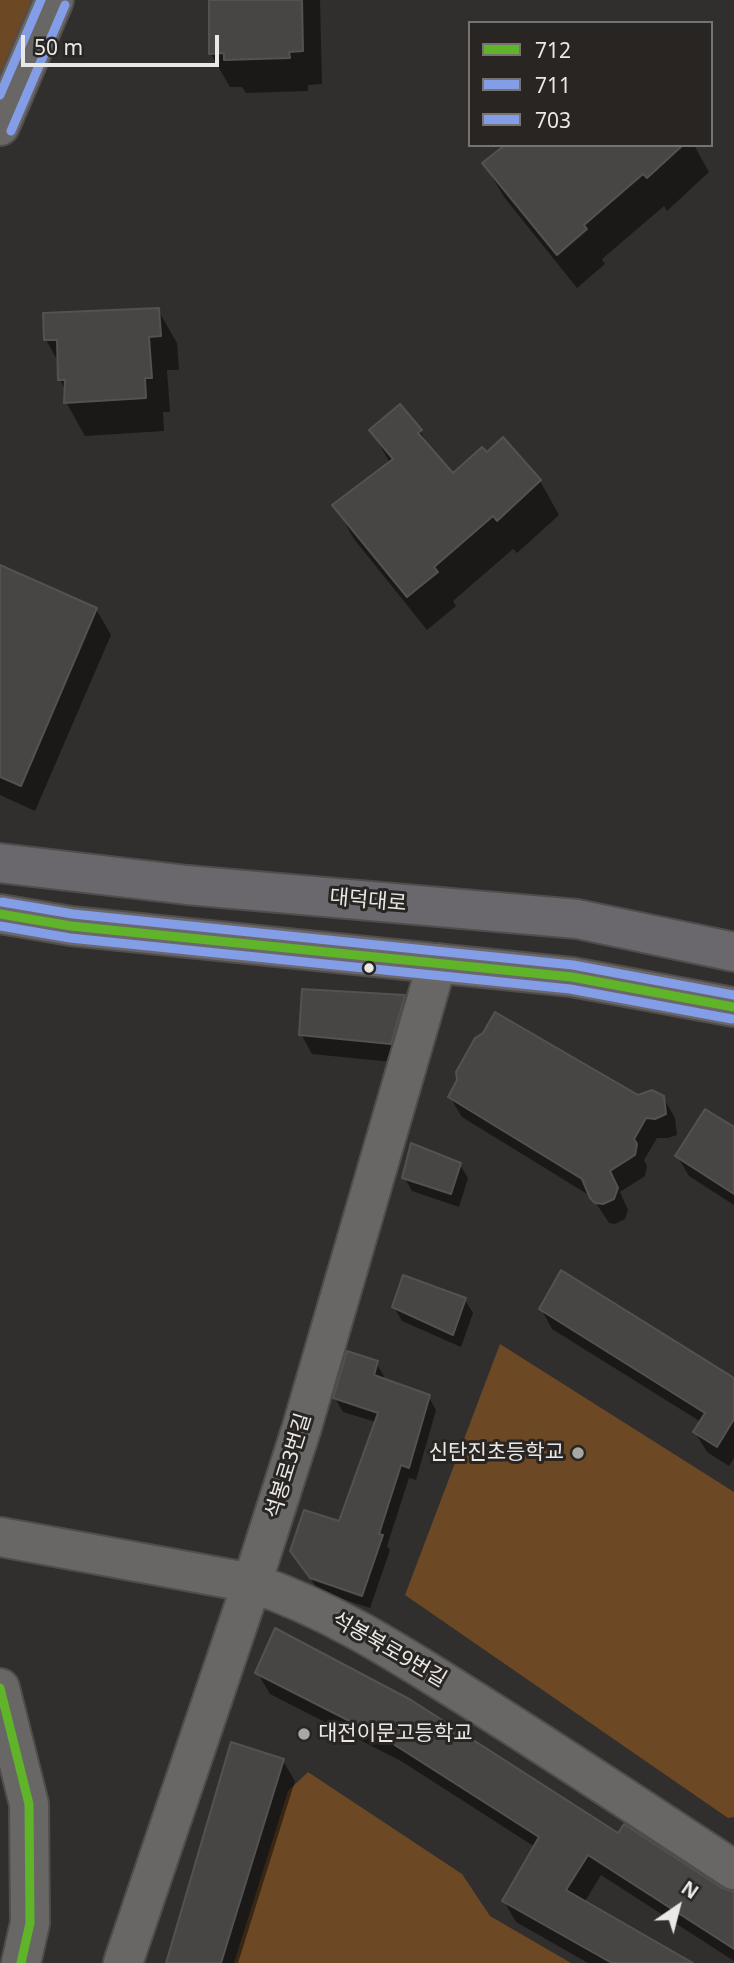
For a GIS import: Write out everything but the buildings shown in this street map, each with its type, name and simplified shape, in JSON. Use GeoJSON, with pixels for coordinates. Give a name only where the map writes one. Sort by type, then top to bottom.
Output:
{"type":"FeatureCollection","features":[{"type":"Feature","properties":{"kind":"main road","name":"대덕대로"},"geometry":{"type":"LineString","coordinates":[[0,863],[187,885],[577,919],[734,952]]}},
{"type":"Feature","properties":{"kind":"main road"},"geometry":{"type":"LineString","coordinates":[[0,914],[71,926],[572,977],[734,1007]]}},
{"type":"Feature","properties":{"kind":"street"},"geometry":{"type":"LineString","coordinates":[[0,126],[54,0]]}},
{"type":"Feature","properties":{"kind":"street","name":"석봉로3번길"},"geometry":{"type":"LineString","coordinates":[[123,1963],[252,1583],[306,1414],[438,963]]}},
{"type":"Feature","properties":{"kind":"street","name":"석봉북로9번길"},"geometry":{"type":"LineString","coordinates":[[0,1537],[252,1583],[291,1596],[357,1628],[530,1736],[734,1870]]}},
{"type":"Feature","properties":{"kind":"street"},"geometry":{"type":"LineString","coordinates":[[0,1688],[29,1804],[30,1923],[21,1963]]}},
{"type":"Feature","properties":{"kind":"shaded area"},"geometry":{"type":"Polygon","coordinates":[[[0,0],[44,0],[0,104],[0,0]]]}},
{"type":"Feature","properties":{"kind":"shaded area"},"geometry":{"type":"Polygon","coordinates":[[[500,1344],[734,1492],[734,1817],[728,1818],[405,1595],[500,1344]]]}},
{"type":"Feature","properties":{"kind":"shaded area"},"geometry":{"type":"Polygon","coordinates":[[[308,1772],[462,1874],[490,1916],[571,1963],[234,1963],[288,1791],[308,1772]]]}},
{"type":"Feature","properties":{"kind":"transit line","name":"703"},"geometry":{"type":"LineString","coordinates":[[0,95],[41,0]]}},
{"type":"Feature","properties":{"kind":"transit line","name":"711"},"geometry":{"type":"LineString","coordinates":[[11,131],[65,5]]}},
{"type":"Feature","properties":{"kind":"transit line","name":"703"},"geometry":{"type":"LineString","coordinates":[[2,902],[73,914],[573,965],[734,995]]}},
{"type":"Feature","properties":{"kind":"transit line","name":"712"},"geometry":{"type":"LineString","coordinates":[[0,914],[71,926],[572,977],[734,1007]]}},
{"type":"Feature","properties":{"kind":"transit line","name":"711"},"geometry":{"type":"LineString","coordinates":[[0,926],[70,938],[570,989],[732,1019]]}},
{"type":"Feature","properties":{"kind":"transit line","name":"712"},"geometry":{"type":"LineString","coordinates":[[0,1688],[29,1804],[30,1923],[21,1963]]}},
{"type":"Feature","properties":{"kind":"place","name":"신탄진초등학교"},"geometry":{"type":"Point","coordinates":[578,1453]}},
{"type":"Feature","properties":{"kind":"place","name":"대전이문고등학교"},"geometry":{"type":"Point","coordinates":[304,1734]}}]}
